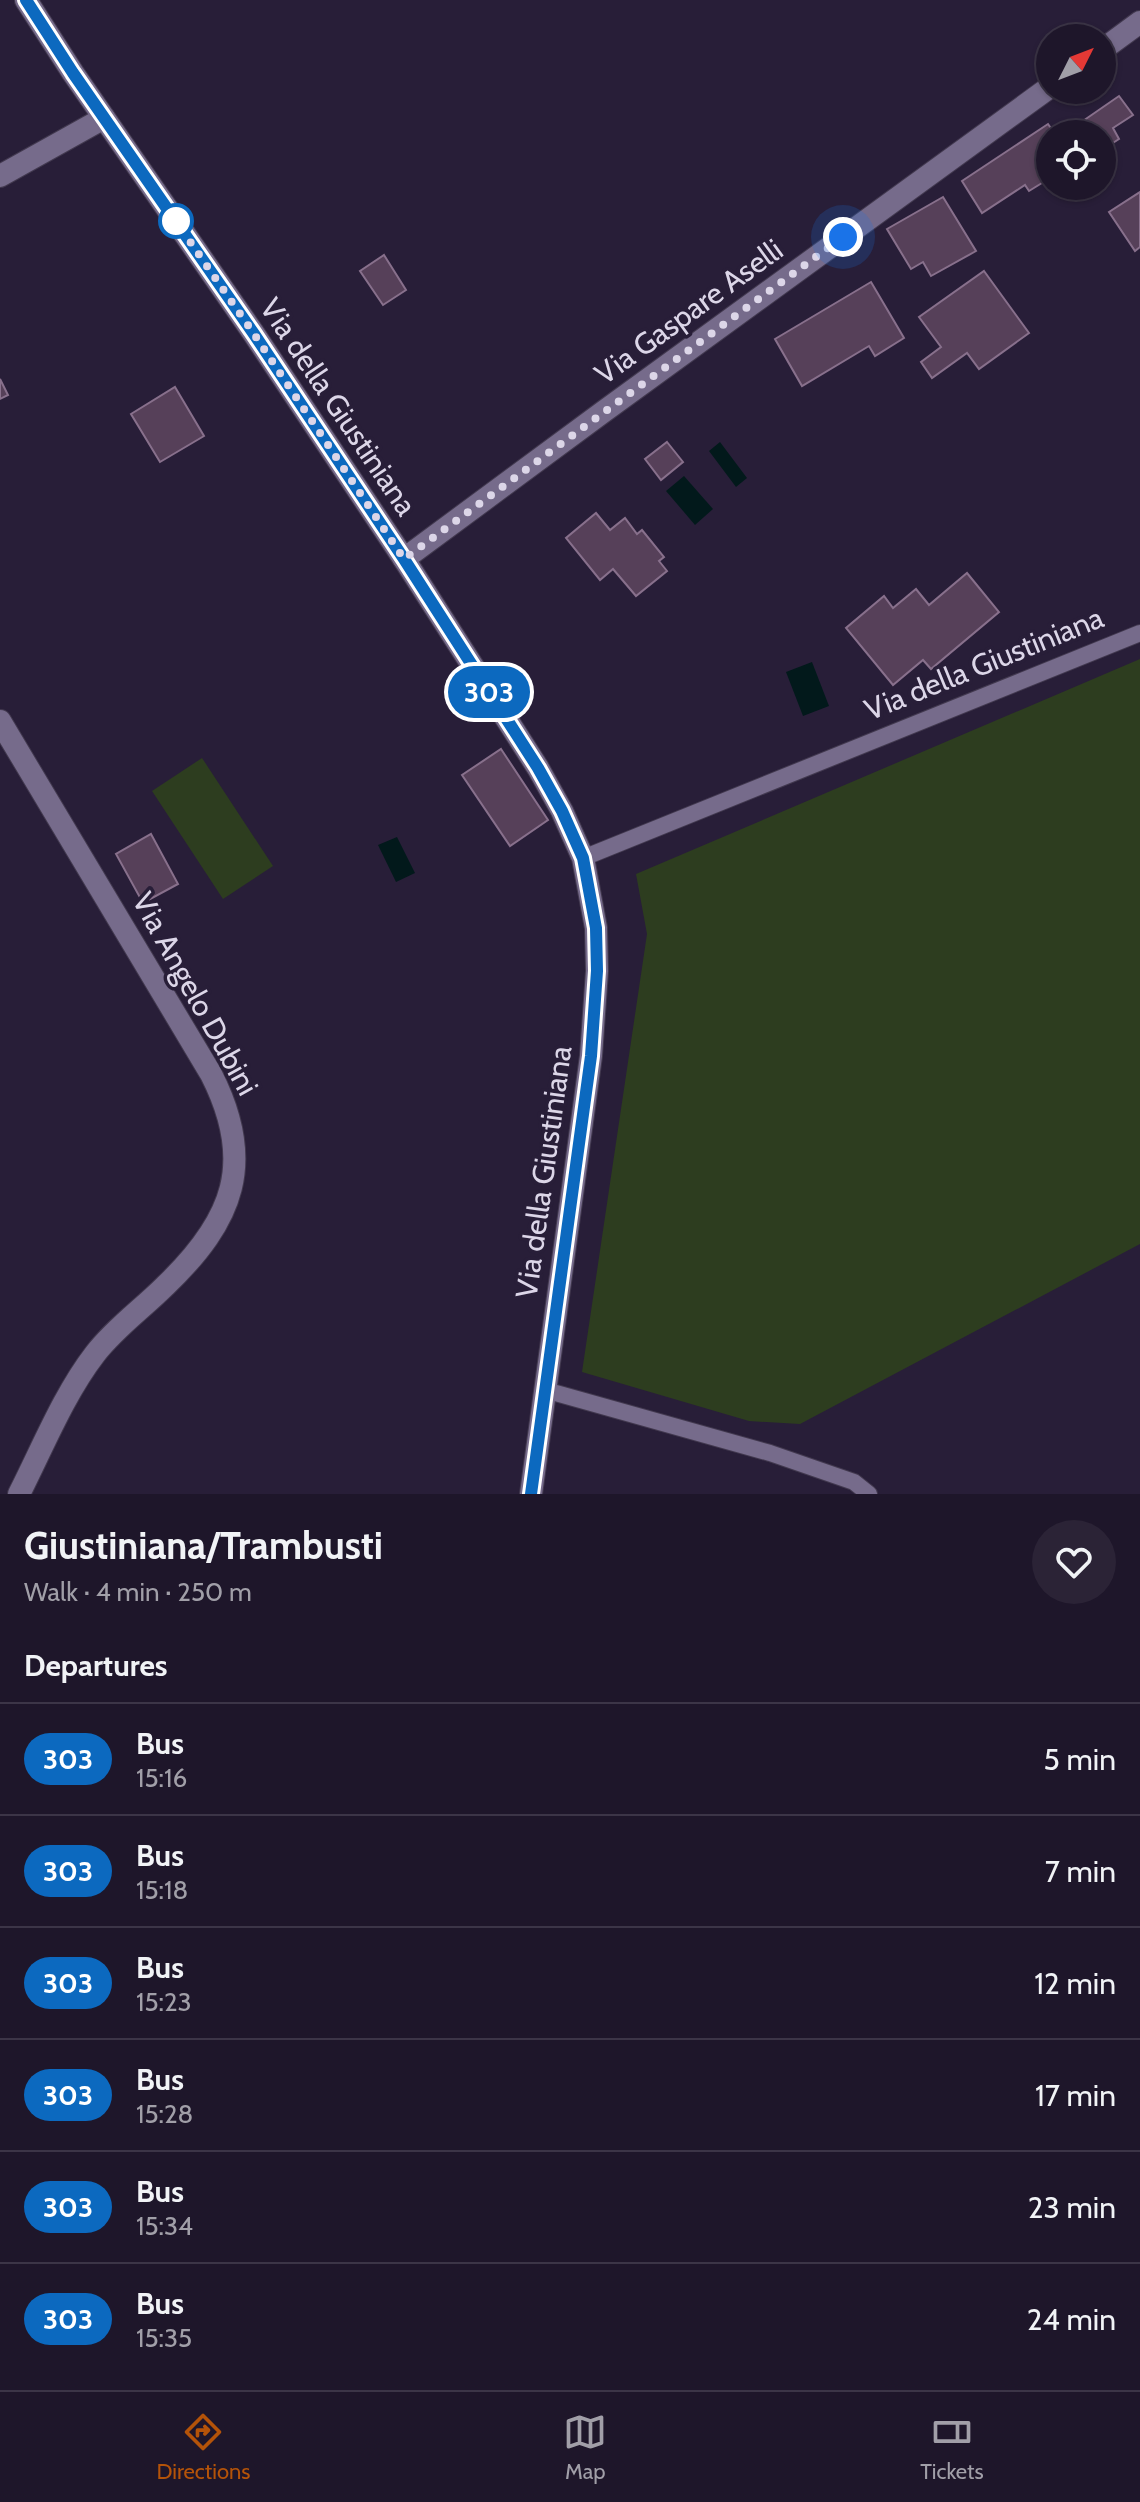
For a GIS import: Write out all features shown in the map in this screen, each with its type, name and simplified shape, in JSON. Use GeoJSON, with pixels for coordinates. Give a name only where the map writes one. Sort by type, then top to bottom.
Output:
{"type":"FeatureCollection","features":[{"type":"Feature","properties":{"kind":"street","name":"Via della Giustiniana"},"geometry":{"type":"LineString","coordinates":[[26,0],[404,559],[538,768],[583,858],[596,928],[591,1056],[531,1494]]}},
{"type":"Feature","properties":{"kind":"street"},"geometry":{"type":"LineString","coordinates":[[1116,40],[1140,22]]}},
{"type":"Feature","properties":{"kind":"street","name":"Via Gaspare Aselli"},"geometry":{"type":"LineString","coordinates":[[404,559],[1036,97]]}},
{"type":"Feature","properties":{"kind":"street"},"geometry":{"type":"LineString","coordinates":[[0,176],[104,118]]}},
{"type":"Feature","properties":{"kind":"street","name":"Via Angelo Dubini"},"geometry":{"type":"LineString","coordinates":[[0,721],[211,1074],[223,1097],[235,1141],[235,1168],[224,1212],[211,1233],[168,1284],[126,1321],[94,1356],[80,1376],[19,1494]]}},
{"type":"Feature","properties":{"kind":"lane","name":"Via della Giustiniana"},"geometry":{"type":"LineString","coordinates":[[583,858],[1140,633]]}},
{"type":"Feature","properties":{"kind":"lane"},"geometry":{"type":"LineString","coordinates":[[545,1390],[770,1453],[854,1482],[869,1494]]}},
{"type":"Feature","properties":{"kind":"green space"},"geometry":{"type":"Polygon","coordinates":[[[1140,659],[1140,1244],[800,1424],[749,1421],[582,1372],[647,934],[636,874],[1140,659]]]}},
{"type":"Feature","properties":{"kind":"green space"},"geometry":{"type":"Polygon","coordinates":[[[202,758],[273,866],[223,899],[152,791],[202,758]]]}},
{"type":"Feature","properties":{"kind":"shaded area"},"geometry":{"type":"Polygon","coordinates":[[[720,442],[747,478],[736,487],[709,451],[720,442]]]}},
{"type":"Feature","properties":{"kind":"shaded area"},"geometry":{"type":"Polygon","coordinates":[[[684,476],[713,509],[695,525],[666,491],[684,476]]]}},
{"type":"Feature","properties":{"kind":"shaded area"},"geometry":{"type":"Polygon","coordinates":[[[812,662],[829,706],[803,716],[786,672],[812,662]]]}},
{"type":"Feature","properties":{"kind":"shaded area"},"geometry":{"type":"Polygon","coordinates":[[[397,837],[415,873],[396,882],[378,845],[397,837]]]}},
{"type":"Feature","properties":{"kind":"building"},"geometry":{"type":"Polygon","coordinates":[[[1119,96],[1133,115],[1116,126],[1116,120],[1084,120],[1107,104],[1116,104],[1119,96]]]}},
{"type":"Feature","properties":{"kind":"building"},"geometry":{"type":"Polygon","coordinates":[[[1036,132],[1036,187],[1029,191],[1025,185],[982,213],[962,181],[1036,132]]]}},
{"type":"Feature","properties":{"kind":"building"},"geometry":{"type":"Polygon","coordinates":[[[1140,192],[1140,247],[1135,251],[1109,212],[1140,192]]]}},
{"type":"Feature","properties":{"kind":"building"},"geometry":{"type":"Polygon","coordinates":[[[943,197],[976,251],[931,276],[923,262],[911,269],[887,229],[943,197]]]}},
{"type":"Feature","properties":{"kind":"building"},"geometry":{"type":"Polygon","coordinates":[[[384,255],[406,290],[383,305],[360,271],[384,255]]]}},
{"type":"Feature","properties":{"kind":"building"},"geometry":{"type":"Polygon","coordinates":[[[984,271],[1029,333],[979,369],[967,353],[932,378],[921,362],[941,347],[919,317],[984,271]]]}},
{"type":"Feature","properties":{"kind":"building"},"geometry":{"type":"Polygon","coordinates":[[[871,282],[904,338],[875,356],[869,346],[802,386],[775,339],[871,282]]]}},
{"type":"Feature","properties":{"kind":"building"},"geometry":{"type":"Polygon","coordinates":[[[0,379],[8,395],[0,399],[0,379]]]}},
{"type":"Feature","properties":{"kind":"building"},"geometry":{"type":"Polygon","coordinates":[[[175,387],[204,436],[160,462],[131,414],[175,387]]]}},
{"type":"Feature","properties":{"kind":"building"},"geometry":{"type":"Polygon","coordinates":[[[667,442],[683,462],[661,480],[645,459],[667,442]]]}},
{"type":"Feature","properties":{"kind":"building"},"geometry":{"type":"Polygon","coordinates":[[[596,513],[610,530],[625,518],[637,534],[642,530],[664,557],[659,561],[667,571],[636,596],[613,569],[600,580],[566,538],[596,513]]]}},
{"type":"Feature","properties":{"kind":"building"},"geometry":{"type":"Polygon","coordinates":[[[967,573],[999,612],[931,669],[923,660],[893,685],[846,628],[884,596],[893,608],[916,589],[929,605],[967,573]]]}},
{"type":"Feature","properties":{"kind":"building"},"geometry":{"type":"Polygon","coordinates":[[[501,749],[548,820],[510,846],[462,775],[501,749]]]}},
{"type":"Feature","properties":{"kind":"building"},"geometry":{"type":"Polygon","coordinates":[[[151,834],[178,884],[143,903],[116,854],[151,834]]]}},
{"type":"Feature","properties":{"kind":"bus line","name":"303"},"geometry":{"type":"LineString","coordinates":[[26,0],[404,559],[538,768],[572,830],[583,858],[596,928],[597,971],[591,1056],[531,1494]]}},
{"type":"Feature","properties":{"kind":"route"},"geometry":{"type":"LineString","coordinates":[[176,221],[171,214],[404,559],[843,237]]}}]}
